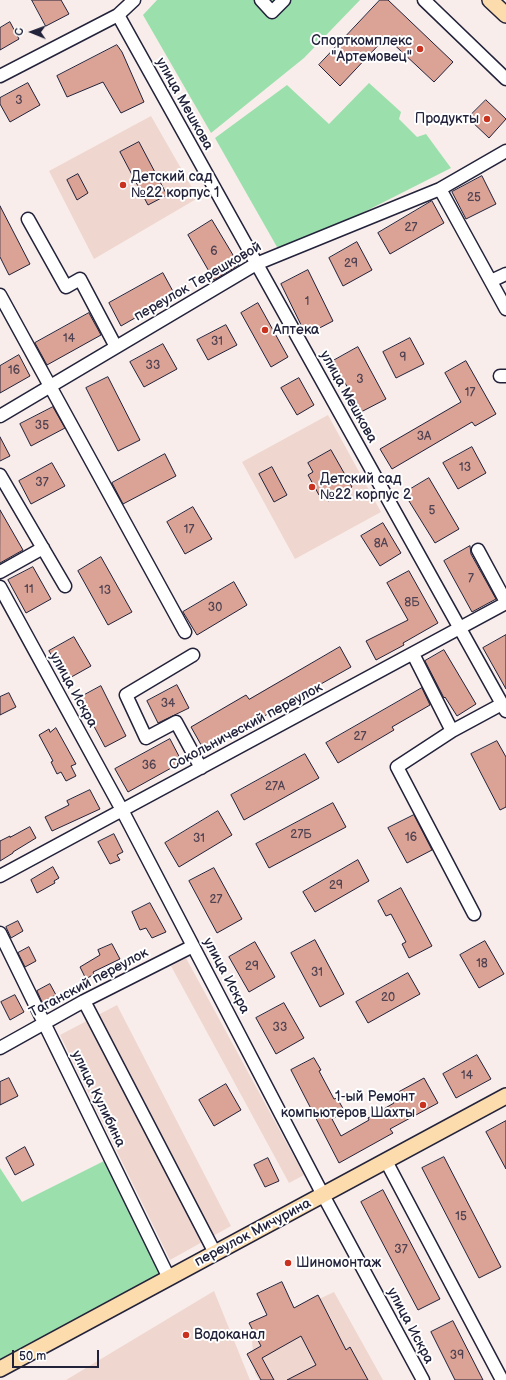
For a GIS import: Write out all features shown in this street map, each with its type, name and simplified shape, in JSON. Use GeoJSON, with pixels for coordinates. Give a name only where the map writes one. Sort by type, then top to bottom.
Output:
{"type":"FeatureCollection","features":[{"type":"Feature","properties":{"kind":"main road"},"geometry":{"type":"LineString","coordinates":[[490,0],[506,15]]}},
{"type":"Feature","properties":{"kind":"main road","name":"переулок Мичурина"},"geometry":{"type":"LineString","coordinates":[[0,1369],[506,1096]]}},
{"type":"Feature","properties":{"kind":"street"},"geometry":{"type":"LineString","coordinates":[[0,76],[118,15],[134,0]]}},
{"type":"Feature","properties":{"kind":"street"},"geometry":{"type":"LineString","coordinates":[[261,0],[272,12],[284,0]]}},
{"type":"Feature","properties":{"kind":"street"},"geometry":{"type":"LineString","coordinates":[[424,0],[506,79]]}},
{"type":"Feature","properties":{"kind":"street","name":"улица Мешкова"},"geometry":{"type":"LineString","coordinates":[[118,15],[504,707]]}},
{"type":"Feature","properties":{"kind":"street","name":"переулок Терешковой"},"geometry":{"type":"LineString","coordinates":[[0,416],[256,264],[440,189],[506,151]]}},
{"type":"Feature","properties":{"kind":"street"},"geometry":{"type":"LineString","coordinates":[[440,189],[506,309]]}},
{"type":"Feature","properties":{"kind":"street"},"geometry":{"type":"LineString","coordinates":[[28,219],[66,287],[80,279],[116,347]]}},
{"type":"Feature","properties":{"kind":"street"},"geometry":{"type":"LineString","coordinates":[[491,280],[506,274]]}},
{"type":"Feature","properties":{"kind":"street"},"geometry":{"type":"LineString","coordinates":[[0,295],[185,632]]}},
{"type":"Feature","properties":{"kind":"street"},"geometry":{"type":"LineString","coordinates":[[0,476],[65,586]]}},
{"type":"Feature","properties":{"kind":"street"},"geometry":{"type":"LineString","coordinates":[[0,572],[43,548]]}},
{"type":"Feature","properties":{"kind":"street"},"geometry":{"type":"LineString","coordinates":[[478,550],[506,603]]}},
{"type":"Feature","properties":{"kind":"street","name":"улица Искра"},"geometry":{"type":"LineString","coordinates":[[0,587],[122,810],[323,1195],[423,1380]]}},
{"type":"Feature","properties":{"kind":"street","name":"Сокольнический переулок"},"geometry":{"type":"LineString","coordinates":[[0,876],[506,603]]}},
{"type":"Feature","properties":{"kind":"street"},"geometry":{"type":"LineString","coordinates":[[413,654],[452,731]]}},
{"type":"Feature","properties":{"kind":"street"},"geometry":{"type":"LineString","coordinates":[[193,655],[126,695],[146,738],[176,722],[201,768]]}},
{"type":"Feature","properties":{"kind":"street"},"geometry":{"type":"LineString","coordinates":[[474,914],[397,767],[452,731],[504,707]]}},
{"type":"Feature","properties":{"kind":"street","name":"улица Кулибина"},"geometry":{"type":"LineString","coordinates":[[0,933],[169,1278]]}},
{"type":"Feature","properties":{"kind":"street","name":"Таганский переулок"},"geometry":{"type":"LineString","coordinates":[[0,1048],[84,1001],[193,946]]}},
{"type":"Feature","properties":{"kind":"street"},"geometry":{"type":"LineString","coordinates":[[84,1001],[215,1253]]}},
{"type":"Feature","properties":{"kind":"street"},"geometry":{"type":"LineString","coordinates":[[386,1161],[502,1380]]}},
{"type":"Feature","properties":{"kind":"shaded area","name":"Детский сад №22 корпус 1"},"geometry":{"type":"Polygon","coordinates":[[[151,116],[198,198],[94,259],[49,171],[151,116]]]}},
{"type":"Feature","properties":{"kind":"shaded area","name":"Детский сад №22 корпус 2"},"geometry":{"type":"Polygon","coordinates":[[[328,415],[381,512],[295,559],[242,462],[328,415]]]}},
{"type":"Feature","properties":{"kind":"shaded area"},"geometry":{"type":"Polygon","coordinates":[[[186,958],[304,1175],[289,1183],[171,966],[186,958]]]}},
{"type":"Feature","properties":{"kind":"shaded area"},"geometry":{"type":"Polygon","coordinates":[[[117,1005],[231,1226],[170,1260],[60,1035],[117,1005]]]}},
{"type":"Feature","properties":{"kind":"shaded area","name":"Водоканал"},"geometry":{"type":"Polygon","coordinates":[[[214,1291],[250,1380],[66,1380],[214,1291]]]}},
{"type":"Feature","properties":{"kind":"shaded area"},"geometry":{"type":"Polygon","coordinates":[[[334,1292],[383,1380],[259,1380],[255,1373],[251,1331],[334,1292]]]}},
{"type":"Feature","properties":{"kind":"green space"},"geometry":{"type":"Polygon","coordinates":[[[157,0],[360,0],[304,58],[211,133],[143,15],[157,0]]]}},
{"type":"Feature","properties":{"kind":"green space"},"geometry":{"type":"Polygon","coordinates":[[[369,83],[401,112],[399,119],[417,137],[426,134],[451,168],[281,254],[215,138],[287,85],[329,124],[369,83]]]}},
{"type":"Feature","properties":{"kind":"green space"},"geometry":{"type":"Polygon","coordinates":[[[104,1161],[164,1276],[0,1363],[0,1168],[22,1202],[104,1161]]]}},
{"type":"Feature","properties":{"kind":"building"},"geometry":{"type":"Polygon","coordinates":[[[32,0],[61,0],[69,14],[46,26],[32,0]]]}},
{"type":"Feature","properties":{"kind":"building","name":"Спорткомплекс \"Артемовец\""},"geometry":{"type":"Polygon","coordinates":[[[380,0],[388,0],[453,62],[434,82],[386,37],[340,86],[319,65],[380,0]]]}},
{"type":"Feature","properties":{"kind":"building"},"geometry":{"type":"Polygon","coordinates":[[[10,22],[19,39],[0,50],[0,28],[10,22]]]}},
{"type":"Feature","properties":{"kind":"building"},"geometry":{"type":"Polygon","coordinates":[[[117,45],[122,52],[144,102],[121,113],[103,82],[67,97],[57,76],[117,45]]]}},
{"type":"Feature","properties":{"kind":"building"},"geometry":{"type":"Polygon","coordinates":[[[28,83],[40,105],[10,122],[0,104],[0,98],[28,83]]]}},
{"type":"Feature","properties":{"kind":"building","name":"Продукты"},"geometry":{"type":"Polygon","coordinates":[[[486,100],[506,119],[489,138],[468,118],[486,100]]]}},
{"type":"Feature","properties":{"kind":"building"},"geometry":{"type":"Polygon","coordinates":[[[139,142],[167,195],[148,205],[120,152],[139,142]]]}},
{"type":"Feature","properties":{"kind":"building"},"geometry":{"type":"Polygon","coordinates":[[[78,174],[88,193],[77,200],[67,180],[78,174]]]}},
{"type":"Feature","properties":{"kind":"building"},"geometry":{"type":"Polygon","coordinates":[[[482,176],[496,204],[466,219],[452,192],[482,176]]]}},
{"type":"Feature","properties":{"kind":"building"},"geometry":{"type":"Polygon","coordinates":[[[432,201],[444,223],[390,254],[378,233],[432,201]]]}},
{"type":"Feature","properties":{"kind":"building"},"geometry":{"type":"Polygon","coordinates":[[[0,206],[30,264],[9,275],[0,257],[0,206]]]}},
{"type":"Feature","properties":{"kind":"building"},"geometry":{"type":"Polygon","coordinates":[[[212,220],[239,265],[214,280],[188,235],[212,220]]]}},
{"type":"Feature","properties":{"kind":"building"},"geometry":{"type":"Polygon","coordinates":[[[357,242],[372,270],[343,286],[329,258],[357,242]]]}},
{"type":"Feature","properties":{"kind":"building"},"geometry":{"type":"Polygon","coordinates":[[[308,270],[333,321],[306,335],[281,284],[308,270]]]}},
{"type":"Feature","properties":{"kind":"building"},"geometry":{"type":"Polygon","coordinates":[[[163,273],[175,295],[121,326],[109,303],[163,273]]]}},
{"type":"Feature","properties":{"kind":"building"},"geometry":{"type":"Polygon","coordinates":[[[258,303],[288,357],[271,367],[241,313],[258,303]]]}},
{"type":"Feature","properties":{"kind":"building"},"geometry":{"type":"Polygon","coordinates":[[[89,313],[101,335],[47,365],[35,343],[89,313]]]}},
{"type":"Feature","properties":{"kind":"building"},"geometry":{"type":"Polygon","coordinates":[[[226,325],[237,345],[208,360],[197,340],[226,325]]]}},
{"type":"Feature","properties":{"kind":"building"},"geometry":{"type":"Polygon","coordinates":[[[410,338],[424,364],[396,378],[383,352],[410,338]]]}},
{"type":"Feature","properties":{"kind":"building"},"geometry":{"type":"Polygon","coordinates":[[[163,344],[177,369],[144,387],[130,362],[163,344]]]}},
{"type":"Feature","properties":{"kind":"building"},"geometry":{"type":"Polygon","coordinates":[[[358,347],[386,399],[361,412],[333,361],[358,347]]]}},
{"type":"Feature","properties":{"kind":"building"},"geometry":{"type":"Polygon","coordinates":[[[19,355],[30,376],[0,393],[0,366],[19,355]]]}},
{"type":"Feature","properties":{"kind":"building"},"geometry":{"type":"Polygon","coordinates":[[[466,361],[496,414],[475,426],[472,422],[392,469],[380,449],[461,402],[445,373],[466,361]]]}},
{"type":"Feature","properties":{"kind":"building"},"geometry":{"type":"Polygon","coordinates":[[[108,377],[140,440],[118,451],[86,388],[108,377]]]}},
{"type":"Feature","properties":{"kind":"building"},"geometry":{"type":"Polygon","coordinates":[[[299,378],[314,405],[297,415],[281,388],[299,378]]]}},
{"type":"Feature","properties":{"kind":"building"},"geometry":{"type":"Polygon","coordinates":[[[53,407],[65,428],[31,446],[20,424],[53,407]]]}},
{"type":"Feature","properties":{"kind":"building"},"geometry":{"type":"Polygon","coordinates":[[[0,437],[10,456],[0,461],[0,437]]]}},
{"type":"Feature","properties":{"kind":"building"},"geometry":{"type":"Polygon","coordinates":[[[472,447],[486,473],[458,489],[443,463],[472,447]]]}},
{"type":"Feature","properties":{"kind":"building"},"geometry":{"type":"Polygon","coordinates":[[[331,450],[352,487],[328,501],[323,492],[319,495],[308,475],[313,472],[308,463],[331,450]]]}},
{"type":"Feature","properties":{"kind":"building"},"geometry":{"type":"Polygon","coordinates":[[[165,454],[176,476],[123,504],[112,483],[165,454]]]}},
{"type":"Feature","properties":{"kind":"building"},"geometry":{"type":"Polygon","coordinates":[[[52,463],[65,486],[31,504],[19,481],[52,463]]]}},
{"type":"Feature","properties":{"kind":"building"},"geometry":{"type":"Polygon","coordinates":[[[272,467],[287,495],[274,502],[259,474],[272,467]]]}},
{"type":"Feature","properties":{"kind":"building"},"geometry":{"type":"Polygon","coordinates":[[[429,478],[459,529],[435,543],[404,493],[429,478]]]}},
{"type":"Feature","properties":{"kind":"building"},"geometry":{"type":"Polygon","coordinates":[[[193,507],[212,539],[185,554],[167,522],[193,507]]]}},
{"type":"Feature","properties":{"kind":"building"},"geometry":{"type":"Polygon","coordinates":[[[0,510],[23,550],[0,563],[0,510]]]}},
{"type":"Feature","properties":{"kind":"building"},"geometry":{"type":"Polygon","coordinates":[[[383,523],[401,553],[380,566],[361,536],[383,523]]]}},
{"type":"Feature","properties":{"kind":"building"},"geometry":{"type":"Polygon","coordinates":[[[470,546],[471,554],[496,599],[472,612],[444,561],[470,546]]]}},
{"type":"Feature","properties":{"kind":"building"},"geometry":{"type":"Polygon","coordinates":[[[101,557],[132,612],[108,625],[78,571],[101,557]]]}},
{"type":"Feature","properties":{"kind":"building"},"geometry":{"type":"Polygon","coordinates":[[[33,567],[51,599],[26,613],[8,580],[33,567]]]}},
{"type":"Feature","properties":{"kind":"building"},"geometry":{"type":"Polygon","coordinates":[[[409,571],[438,623],[403,643],[404,645],[376,660],[366,641],[408,620],[387,583],[409,571]]]}},
{"type":"Feature","properties":{"kind":"building"},"geometry":{"type":"Polygon","coordinates":[[[234,582],[247,605],[197,635],[183,612],[234,582]]]}},
{"type":"Feature","properties":{"kind":"building"},"geometry":{"type":"Polygon","coordinates":[[[506,635],[506,689],[483,648],[506,635]]]}},
{"type":"Feature","properties":{"kind":"building"},"geometry":{"type":"Polygon","coordinates":[[[74,637],[91,666],[66,680],[49,651],[74,637]]]}},
{"type":"Feature","properties":{"kind":"building"},"geometry":{"type":"Polygon","coordinates":[[[340,647],[351,667],[204,750],[191,727],[246,695],[249,699],[340,647]]]}},
{"type":"Feature","properties":{"kind":"building"},"geometry":{"type":"Polygon","coordinates":[[[444,650],[476,704],[457,716],[445,697],[444,698],[425,661],[444,650]]]}},
{"type":"Feature","properties":{"kind":"building"},"geometry":{"type":"Polygon","coordinates":[[[177,685],[189,708],[158,723],[147,701],[177,685]]]}},
{"type":"Feature","properties":{"kind":"building"},"geometry":{"type":"Polygon","coordinates":[[[101,686],[126,736],[105,747],[79,698],[101,686]]]}},
{"type":"Feature","properties":{"kind":"building"},"geometry":{"type":"Polygon","coordinates":[[[422,688],[430,705],[392,727],[394,730],[338,763],[326,743],[422,688]]]}},
{"type":"Feature","properties":{"kind":"building"},"geometry":{"type":"Polygon","coordinates":[[[9,693],[16,707],[0,715],[0,697],[9,693]]]}},
{"type":"Feature","properties":{"kind":"building"},"geometry":{"type":"Polygon","coordinates":[[[56,728],[76,764],[71,766],[76,776],[66,781],[61,772],[57,774],[51,762],[53,761],[39,735],[49,729],[50,732],[56,728]]]}},
{"type":"Feature","properties":{"kind":"building"},"geometry":{"type":"Polygon","coordinates":[[[170,739],[182,762],[128,792],[115,769],[170,739]]]}},
{"type":"Feature","properties":{"kind":"building"},"geometry":{"type":"Polygon","coordinates":[[[497,741],[506,757],[506,807],[500,810],[471,754],[497,741]]]}},
{"type":"Feature","properties":{"kind":"building"},"geometry":{"type":"Polygon","coordinates":[[[305,754],[319,778],[244,820],[231,795],[305,754]]]}},
{"type":"Feature","properties":{"kind":"building"},"geometry":{"type":"Polygon","coordinates":[[[90,790],[100,809],[52,831],[45,817],[69,805],[67,801],[90,790]]]}},
{"type":"Feature","properties":{"kind":"building"},"geometry":{"type":"Polygon","coordinates":[[[333,803],[346,827],[269,868],[256,844],[333,803]]]}},
{"type":"Feature","properties":{"kind":"building"},"geometry":{"type":"Polygon","coordinates":[[[218,811],[232,835],[179,867],[165,843],[218,811]]]}},
{"type":"Feature","properties":{"kind":"building"},"geometry":{"type":"Polygon","coordinates":[[[414,815],[432,850],[407,863],[388,828],[414,815]]]}},
{"type":"Feature","properties":{"kind":"building"},"geometry":{"type":"Polygon","coordinates":[[[30,827],[36,838],[0,861],[0,841],[30,827]]]}},
{"type":"Feature","properties":{"kind":"building"},"geometry":{"type":"Polygon","coordinates":[[[114,834],[123,852],[117,855],[120,860],[110,864],[98,842],[114,834]]]}},
{"type":"Feature","properties":{"kind":"building"},"geometry":{"type":"Polygon","coordinates":[[[358,860],[369,881],[315,912],[303,892],[358,860]]]}},
{"type":"Feature","properties":{"kind":"building"},"geometry":{"type":"Polygon","coordinates":[[[53,867],[59,878],[54,881],[55,883],[37,893],[31,880],[53,867]]]}},
{"type":"Feature","properties":{"kind":"building"},"geometry":{"type":"Polygon","coordinates":[[[214,868],[242,919],[217,933],[189,881],[214,868]]]}},
{"type":"Feature","properties":{"kind":"building"},"geometry":{"type":"Polygon","coordinates":[[[401,888],[432,946],[409,958],[402,944],[406,942],[391,914],[386,916],[378,901],[401,888]]]}},
{"type":"Feature","properties":{"kind":"building"},"geometry":{"type":"Polygon","coordinates":[[[150,903],[166,932],[152,938],[146,928],[140,930],[132,912],[150,903]]]}},
{"type":"Feature","properties":{"kind":"building"},"geometry":{"type":"Polygon","coordinates":[[[18,921],[23,931],[11,938],[6,927],[18,921]]]}},
{"type":"Feature","properties":{"kind":"building"},"geometry":{"type":"Polygon","coordinates":[[[315,940],[344,994],[320,1007],[291,953],[315,940]]]}},
{"type":"Feature","properties":{"kind":"building"},"geometry":{"type":"Polygon","coordinates":[[[485,941],[504,974],[479,988],[460,955],[485,941]]]}},
{"type":"Feature","properties":{"kind":"building"},"geometry":{"type":"Polygon","coordinates":[[[255,942],[275,977],[249,992],[229,957],[255,942]]]}},
{"type":"Feature","properties":{"kind":"building"},"geometry":{"type":"Polygon","coordinates":[[[112,944],[120,959],[93,972],[94,974],[86,979],[80,967],[100,955],[98,950],[112,944]]]}},
{"type":"Feature","properties":{"kind":"building"},"geometry":{"type":"Polygon","coordinates":[[[29,947],[36,961],[25,967],[18,953],[29,947]]]}},
{"type":"Feature","properties":{"kind":"building"},"geometry":{"type":"Polygon","coordinates":[[[408,973],[420,994],[368,1023],[356,1002],[408,973]]]}},
{"type":"Feature","properties":{"kind":"building"},"geometry":{"type":"Polygon","coordinates":[[[50,984],[56,995],[42,1002],[37,991],[50,984]]]}},
{"type":"Feature","properties":{"kind":"building"},"geometry":{"type":"Polygon","coordinates":[[[15,995],[24,1012],[10,1020],[1,1002],[15,995]]]}},
{"type":"Feature","properties":{"kind":"building"},"geometry":{"type":"Polygon","coordinates":[[[284,1003],[304,1038],[276,1054],[256,1018],[284,1003]]]}},
{"type":"Feature","properties":{"kind":"building"},"geometry":{"type":"Polygon","coordinates":[[[477,1055],[491,1079],[456,1098],[443,1074],[477,1055]]]}},
{"type":"Feature","properties":{"kind":"building"},"geometry":{"type":"Polygon","coordinates":[[[314,1058],[321,1070],[319,1071],[334,1099],[337,1098],[345,1112],[332,1119],[341,1136],[369,1120],[368,1118],[394,1103],[391,1096],[424,1078],[438,1103],[390,1129],[393,1133],[339,1163],[291,1070],[314,1058]]]}},
{"type":"Feature","properties":{"kind":"building"},"geometry":{"type":"Polygon","coordinates":[[[9,1078],[18,1096],[0,1105],[0,1082],[9,1078]]]}},
{"type":"Feature","properties":{"kind":"building"},"geometry":{"type":"Polygon","coordinates":[[[226,1084],[241,1110],[214,1126],[199,1100],[226,1084]]]}},
{"type":"Feature","properties":{"kind":"building"},"geometry":{"type":"Polygon","coordinates":[[[506,1121],[506,1169],[486,1132],[506,1121]]]}},
{"type":"Feature","properties":{"kind":"building"},"geometry":{"type":"Polygon","coordinates":[[[25,1147],[34,1165],[15,1175],[6,1158],[25,1147]]]}},
{"type":"Feature","properties":{"kind":"building"},"geometry":{"type":"Polygon","coordinates":[[[444,1157],[501,1267],[479,1278],[422,1168],[444,1157]]]}},
{"type":"Feature","properties":{"kind":"building"},"geometry":{"type":"Polygon","coordinates":[[[268,1158],[279,1181],[265,1187],[254,1165],[268,1158]]]}},
{"type":"Feature","properties":{"kind":"building"},"geometry":{"type":"Polygon","coordinates":[[[383,1190],[440,1299],[418,1310],[361,1202],[383,1190]]]}},
{"type":"Feature","properties":{"kind":"building"},"geometry":{"type":"Polygon","coordinates":[[[282,1282],[294,1308],[318,1295],[346,1350],[350,1347],[368,1380],[287,1380],[316,1365],[301,1336],[262,1358],[274,1380],[261,1380],[247,1354],[261,1346],[249,1323],[267,1315],[257,1294],[282,1282]]]}},
{"type":"Feature","properties":{"kind":"building"},"geometry":{"type":"Polygon","coordinates":[[[453,1321],[483,1380],[455,1380],[431,1332],[453,1321]]]}},
{"type":"Feature","properties":{"kind":"place","name":"Спорткомплекс \"Артемовец\""},"geometry":{"type":"Point","coordinates":[420,49]}},
{"type":"Feature","properties":{"kind":"place","name":"Продукты"},"geometry":{"type":"Point","coordinates":[487,119]}},
{"type":"Feature","properties":{"kind":"place","name":"Детский сад №22 корпус 1"},"geometry":{"type":"Point","coordinates":[123,185]}},
{"type":"Feature","properties":{"kind":"place","name":"Аптека"},"geometry":{"type":"Point","coordinates":[265,330]}},
{"type":"Feature","properties":{"kind":"place","name":"Детский сад №22 корпус 2"},"geometry":{"type":"Point","coordinates":[312,487]}},
{"type":"Feature","properties":{"kind":"place","name":"1-ый Ремонт компьютеров Шахты"},"geometry":{"type":"Point","coordinates":[423,1105]}},
{"type":"Feature","properties":{"kind":"place","name":"Шиномонтаж"},"geometry":{"type":"Point","coordinates":[288,1263]}},
{"type":"Feature","properties":{"kind":"place","name":"Водоканал"},"geometry":{"type":"Point","coordinates":[186,1335]}}]}
